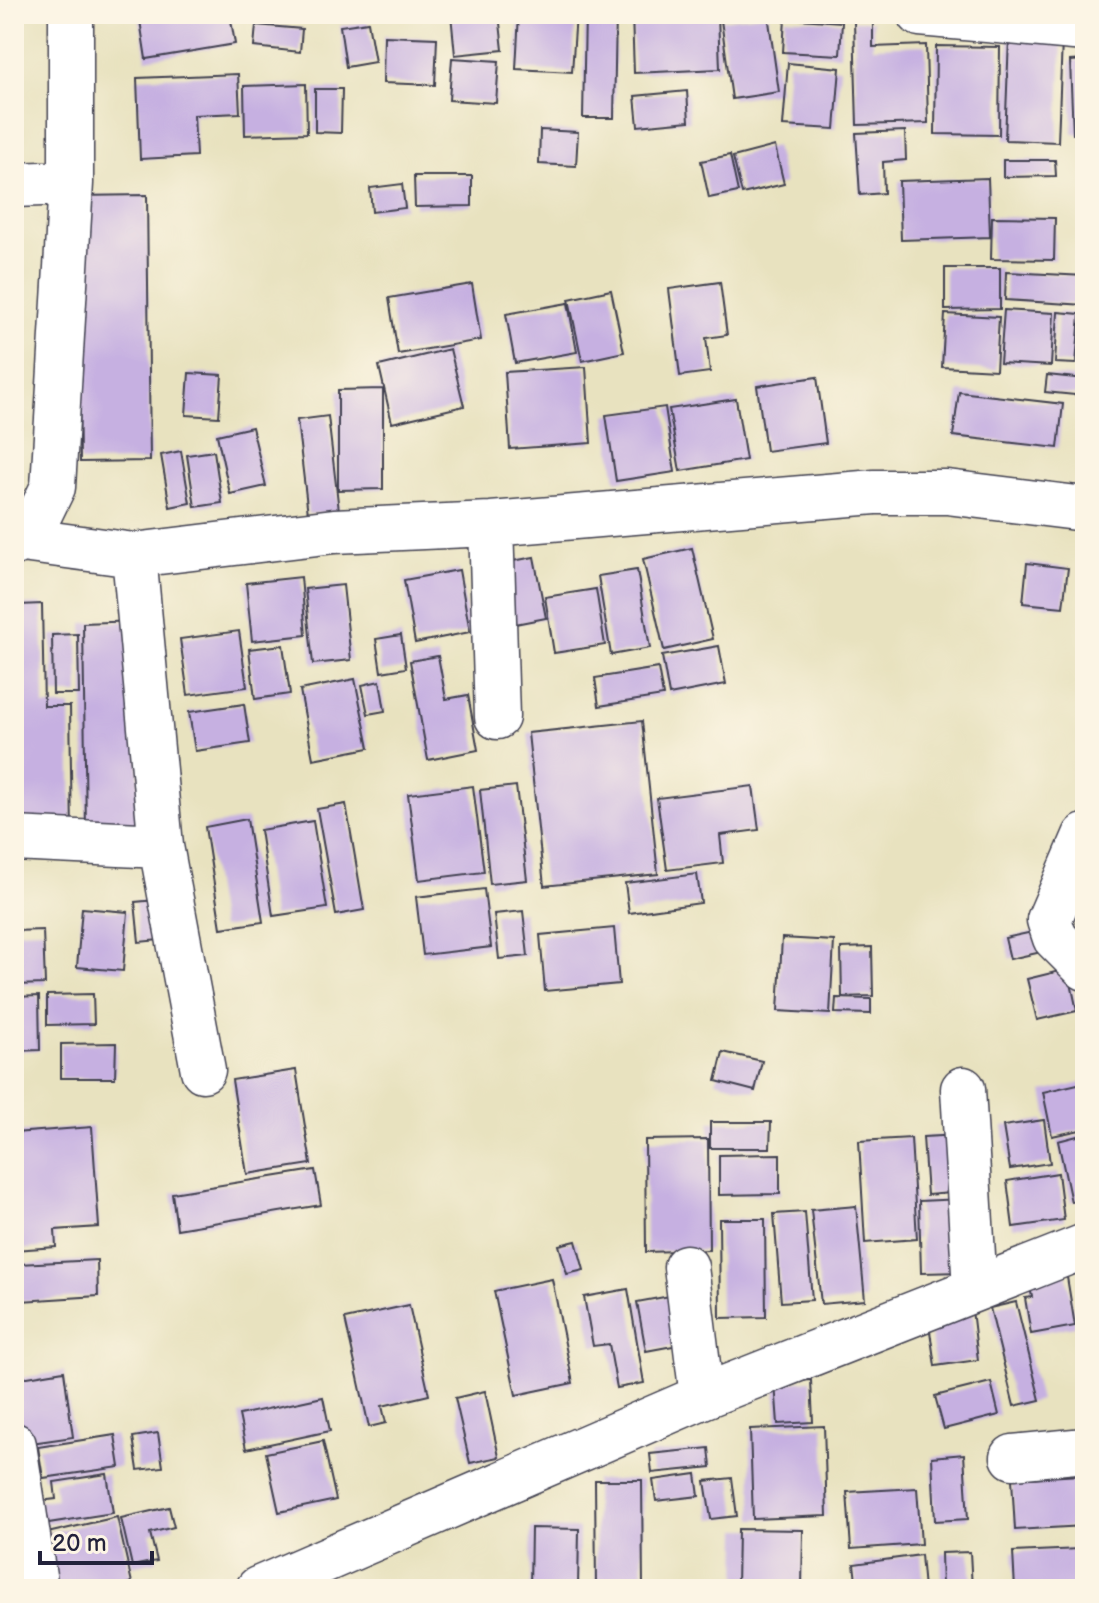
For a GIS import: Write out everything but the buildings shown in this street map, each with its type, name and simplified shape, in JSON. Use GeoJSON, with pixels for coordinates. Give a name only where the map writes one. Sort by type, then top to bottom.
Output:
{"type":"FeatureCollection","features":[{"type":"Feature","properties":{"kind":"street"},"geometry":{"type":"LineString","coordinates":[[18,542],[43,512],[53,487],[71,183],[71,14]]}},
{"type":"Feature","properties":{"kind":"street"},"geometry":{"type":"LineString","coordinates":[[920,14],[1085,29]]}},
{"type":"Feature","properties":{"kind":"street"},"geometry":{"type":"LineString","coordinates":[[14,185],[71,183]]}},
{"type":"Feature","properties":{"kind":"street"},"geometry":{"type":"LineString","coordinates":[[18,542],[134,555],[334,531],[491,524],[875,492],[947,492],[1085,509]]}},
{"type":"Feature","properties":{"kind":"street"},"geometry":{"type":"LineString","coordinates":[[491,524],[497,717]]}},
{"type":"Feature","properties":{"kind":"street"},"geometry":{"type":"LineString","coordinates":[[134,555],[161,846],[203,1070]]}},
{"type":"Feature","properties":{"kind":"street"},"geometry":{"type":"LineString","coordinates":[[1085,836],[1049,920],[1055,938],[1085,968]]}},
{"type":"Feature","properties":{"kind":"street"},"geometry":{"type":"LineString","coordinates":[[14,839],[161,846]]}},
{"type":"Feature","properties":{"kind":"street"},"geometry":{"type":"LineString","coordinates":[[963,1089],[975,1289]]}},
{"type":"Feature","properties":{"kind":"street"},"geometry":{"type":"LineString","coordinates":[[258,1589],[702,1397],[1085,1246]]}},
{"type":"Feature","properties":{"kind":"street"},"geometry":{"type":"LineString","coordinates":[[686,1267],[702,1397]]}},
{"type":"Feature","properties":{"kind":"street"},"geometry":{"type":"LineString","coordinates":[[14,1445],[36,1589]]}},
{"type":"Feature","properties":{"kind":"street"},"geometry":{"type":"LineString","coordinates":[[1013,1457],[1085,1450]]}}]}
